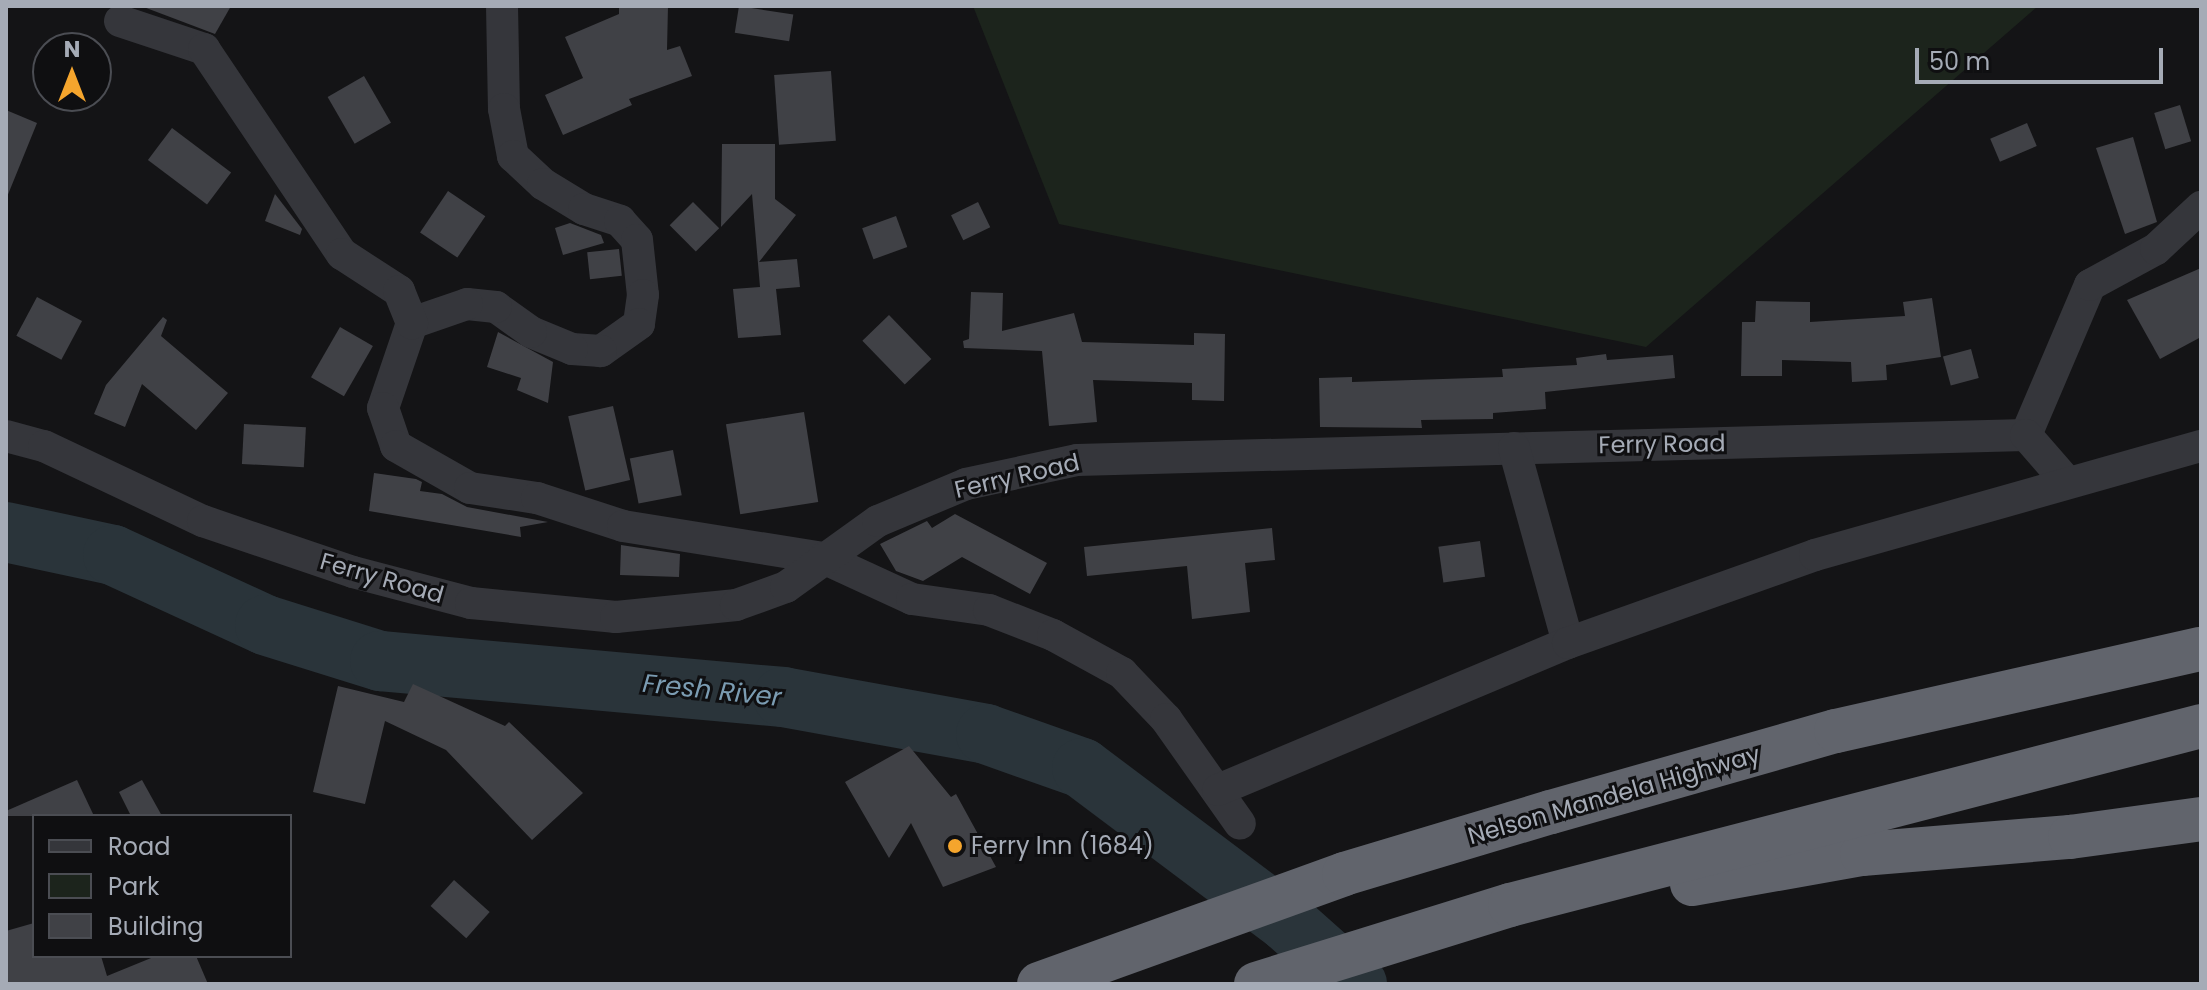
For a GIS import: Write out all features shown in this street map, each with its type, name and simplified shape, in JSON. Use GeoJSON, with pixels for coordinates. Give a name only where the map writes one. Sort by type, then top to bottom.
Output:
{"type":"FeatureCollection","features":[{"type":"Feature","properties":{"kind":"highway","name":"Nelson Mandela Highway"},"geometry":{"type":"LineString","coordinates":[[1039,984],[1344,874],[1836,731],[2201,649]]}},
{"type":"Feature","properties":{"kind":"highway"},"geometry":{"type":"LineString","coordinates":[[1256,984],[1510,905],[2201,726]]}},
{"type":"Feature","properties":{"kind":"highway"},"geometry":{"type":"LineString","coordinates":[[1510,905],[1687,885],[1862,854],[2070,837],[2201,819]]}},
{"type":"Feature","properties":{"kind":"street"},"geometry":{"type":"LineString","coordinates":[[412,323],[467,304],[496,307],[531,332],[572,349],[601,351],[639,324],[643,295],[637,240],[620,221],[584,209],[543,184],[513,156],[504,109],[502,6]]}},
{"type":"Feature","properties":{"kind":"street"},"geometry":{"type":"LineString","coordinates":[[120,21],[204,49],[342,254],[399,291],[412,323],[383,408],[396,446],[439,475],[470,488],[537,498],[623,526],[823,558],[912,599],[989,610],[1053,635],[1122,673],[1166,719],[1240,824]]}},
{"type":"Feature","properties":{"kind":"street"},"geometry":{"type":"LineString","coordinates":[[2067,482],[2026,435],[2090,285],[2156,249],[2201,207]]}},
{"type":"Feature","properties":{"kind":"street","name":"Ferry Road"},"geometry":{"type":"LineString","coordinates":[[6,436],[44,446],[203,521],[353,572],[471,603],[616,617],[736,605],[786,587],[878,521],[966,484],[1077,460],[2026,435]]}},
{"type":"Feature","properties":{"kind":"street"},"geometry":{"type":"LineString","coordinates":[[1218,790],[1568,643],[1815,555],[2201,446]]}},
{"type":"Feature","properties":{"kind":"street"},"geometry":{"type":"LineString","coordinates":[[1514,448],[1568,643]]}},
{"type":"Feature","properties":{"kind":"green space"},"geometry":{"type":"Polygon","coordinates":[[[973,6],[2038,6],[1646,347],[1059,224],[973,6]]]}},
{"type":"Feature","properties":{"kind":"building"},"geometry":{"type":"Polygon","coordinates":[[[141,6],[231,6],[215,34],[141,6]]]}},
{"type":"Feature","properties":{"kind":"building"},"geometry":{"type":"Polygon","coordinates":[[[619,6],[668,6],[667,50],[680,46],[692,76],[629,99],[632,105],[563,135],[545,95],[583,78],[565,37],[619,14],[619,6]]]}},
{"type":"Feature","properties":{"kind":"building"},"geometry":{"type":"Polygon","coordinates":[[[739,6],[793,15],[789,41],[735,33],[739,6]]]}},
{"type":"Feature","properties":{"kind":"building"},"geometry":{"type":"Polygon","coordinates":[[[831,71],[836,141],[779,145],[774,75],[831,71]]]}},
{"type":"Feature","properties":{"kind":"building"},"geometry":{"type":"Polygon","coordinates":[[[364,76],[391,123],[355,144],[328,97],[364,76]]]}},
{"type":"Feature","properties":{"kind":"building"},"geometry":{"type":"Polygon","coordinates":[[[2180,105],[2191,141],[2165,149],[2154,113],[2180,105]]]}},
{"type":"Feature","properties":{"kind":"building"},"geometry":{"type":"Polygon","coordinates":[[[6,110],[37,123],[7,197],[6,197],[6,110]]]}},
{"type":"Feature","properties":{"kind":"building"},"geometry":{"type":"Polygon","coordinates":[[[2027,123],[2037,146],[2000,162],[1990,139],[2027,123]]]}},
{"type":"Feature","properties":{"kind":"building"},"geometry":{"type":"Polygon","coordinates":[[[172,128],[231,173],[207,204],[148,160],[172,128]]]}},
{"type":"Feature","properties":{"kind":"building"},"geometry":{"type":"Polygon","coordinates":[[[2133,137],[2157,222],[2125,234],[2096,148],[2133,137]]]}},
{"type":"Feature","properties":{"kind":"building"},"geometry":{"type":"Polygon","coordinates":[[[722,144],[775,144],[775,199],[796,215],[759,262],[797,259],[800,287],[776,289],[781,335],[738,338],[733,289],[760,287],[752,194],[721,227],[722,144]]]}},
{"type":"Feature","properties":{"kind":"building"},"geometry":{"type":"Polygon","coordinates":[[[448,191],[485,216],[457,258],[420,232],[448,191]]]}},
{"type":"Feature","properties":{"kind":"building"},"geometry":{"type":"Polygon","coordinates":[[[275,194],[302,229],[300,235],[265,221],[275,194]]]}},
{"type":"Feature","properties":{"kind":"building"},"geometry":{"type":"Polygon","coordinates":[[[693,202],[719,228],[696,251],[670,225],[693,202]]]}},
{"type":"Feature","properties":{"kind":"building"},"geometry":{"type":"Polygon","coordinates":[[[978,202],[990,227],[963,240],[951,215],[978,202]]]}},
{"type":"Feature","properties":{"kind":"building"},"geometry":{"type":"Polygon","coordinates":[[[896,216],[907,247],[873,259],[862,228],[896,216]]]}},
{"type":"Feature","properties":{"kind":"building"},"geometry":{"type":"Polygon","coordinates":[[[570,223],[601,235],[604,243],[563,255],[555,228],[570,223]]]}},
{"type":"Feature","properties":{"kind":"building"},"geometry":{"type":"Polygon","coordinates":[[[619,249],[622,276],[590,279],[587,252],[619,249]]]}},
{"type":"Feature","properties":{"kind":"building"},"geometry":{"type":"Polygon","coordinates":[[[2201,268],[2201,337],[2160,359],[2127,300],[2201,268]]]}},
{"type":"Feature","properties":{"kind":"building"},"geometry":{"type":"Polygon","coordinates":[[[971,292],[1003,293],[1002,331],[1074,313],[1082,342],[1194,345],[1194,333],[1225,334],[1224,401],[1192,400],[1192,383],[1093,380],[1097,422],[1049,426],[1042,351],[964,348],[963,341],[969,339],[971,292]]]}},
{"type":"Feature","properties":{"kind":"building"},"geometry":{"type":"Polygon","coordinates":[[[37,297],[82,321],[61,360],[16,336],[37,297]]]}},
{"type":"Feature","properties":{"kind":"building"},"geometry":{"type":"Polygon","coordinates":[[[1932,298],[1941,357],[1886,365],[1887,380],[1852,382],[1851,362],[1782,360],[1782,376],[1741,376],[1742,322],[1755,322],[1756,301],[1810,302],[1810,322],[1905,316],[1903,302],[1932,298]]]}},
{"type":"Feature","properties":{"kind":"building"},"geometry":{"type":"Polygon","coordinates":[[[889,315],[931,359],[905,385],[862,341],[889,315]]]}},
{"type":"Feature","properties":{"kind":"building"},"geometry":{"type":"Polygon","coordinates":[[[163,317],[167,320],[161,336],[228,393],[196,430],[142,384],[125,427],[94,414],[106,385],[163,317]]]}},
{"type":"Feature","properties":{"kind":"building"},"geometry":{"type":"Polygon","coordinates":[[[340,327],[373,346],[344,396],[311,377],[340,327]]]}},
{"type":"Feature","properties":{"kind":"building"},"geometry":{"type":"Polygon","coordinates":[[[498,332],[553,362],[548,403],[517,390],[521,378],[487,367],[498,332]]]}},
{"type":"Feature","properties":{"kind":"building"},"geometry":{"type":"Polygon","coordinates":[[[1971,349],[1979,378],[1951,385],[1943,357],[1971,349]]]}},
{"type":"Feature","properties":{"kind":"building"},"geometry":{"type":"Polygon","coordinates":[[[1606,354],[1607,360],[1673,355],[1675,378],[1545,392],[1546,409],[1493,413],[1493,419],[1421,420],[1422,428],[1320,427],[1319,378],[1352,377],[1352,382],[1503,377],[1502,369],[1577,365],[1576,358],[1606,354]]]}},
{"type":"Feature","properties":{"kind":"building"},"geometry":{"type":"Polygon","coordinates":[[[613,406],[630,480],[585,490],[568,416],[613,406]]]}},
{"type":"Feature","properties":{"kind":"building"},"geometry":{"type":"Polygon","coordinates":[[[804,412],[818,502],[740,514],[726,424],[804,412]]]}},
{"type":"Feature","properties":{"kind":"building"},"geometry":{"type":"Polygon","coordinates":[[[244,424],[306,427],[304,467],[242,464],[244,424]]]}},
{"type":"Feature","properties":{"kind":"building"},"geometry":{"type":"Polygon","coordinates":[[[673,450],[682,495],[639,504],[630,458],[673,450]]]}},
{"type":"Feature","properties":{"kind":"building"},"geometry":{"type":"Polygon","coordinates":[[[374,473],[416,479],[422,482],[420,491],[442,494],[467,507],[548,522],[520,527],[521,537],[369,511],[374,473]]]}},
{"type":"Feature","properties":{"kind":"building"},"geometry":{"type":"Polygon","coordinates":[[[955,514],[1047,563],[1030,594],[962,557],[923,581],[896,571],[880,544],[927,521],[932,528],[955,514]]]}},
{"type":"Feature","properties":{"kind":"building"},"geometry":{"type":"Polygon","coordinates":[[[1272,528],[1275,560],[1245,563],[1250,612],[1192,619],[1187,566],[1087,576],[1084,547],[1272,528]]]}},
{"type":"Feature","properties":{"kind":"building"},"geometry":{"type":"Polygon","coordinates":[[[1480,541],[1485,577],[1443,582],[1438,547],[1480,541]]]}},
{"type":"Feature","properties":{"kind":"building"},"geometry":{"type":"Polygon","coordinates":[[[621,545],[680,554],[679,577],[620,575],[621,545]]]}},
{"type":"Feature","properties":{"kind":"building"},"geometry":{"type":"Polygon","coordinates":[[[413,684],[505,726],[509,722],[583,793],[532,840],[446,750],[385,721],[365,804],[313,792],[338,686],[404,702],[413,684]]]}},
{"type":"Feature","properties":{"kind":"building"},"geometry":{"type":"Polygon","coordinates":[[[909,746],[951,797],[956,794],[996,867],[943,887],[911,823],[889,858],[845,782],[909,746]]]}},
{"type":"Feature","properties":{"kind":"building"},"geometry":{"type":"Polygon","coordinates":[[[77,780],[93,814],[6,816],[6,811],[77,780]]]}},
{"type":"Feature","properties":{"kind":"building"},"geometry":{"type":"Polygon","coordinates":[[[142,780],[161,814],[130,814],[119,792],[142,780]]]}},
{"type":"Feature","properties":{"kind":"building"},"geometry":{"type":"Polygon","coordinates":[[[454,880],[490,912],[466,938],[431,906],[454,880]]]}},
{"type":"Feature","properties":{"kind":"building"},"geometry":{"type":"Polygon","coordinates":[[[32,924],[32,958],[102,958],[107,976],[151,958],[197,958],[208,984],[6,984],[6,931],[32,924]]]}},
{"type":"Feature","properties":{"kind":"waterway","name":"Fresh River"},"geometry":{"type":"LineString","coordinates":[[6,532],[113,555],[265,625],[380,661],[783,697],[986,734],[1082,768],[1286,921],[1357,984]]}},
{"type":"Feature","properties":{"kind":"place","name":"Ferry Inn (1684)"},"geometry":{"type":"Point","coordinates":[955,846]}}]}
